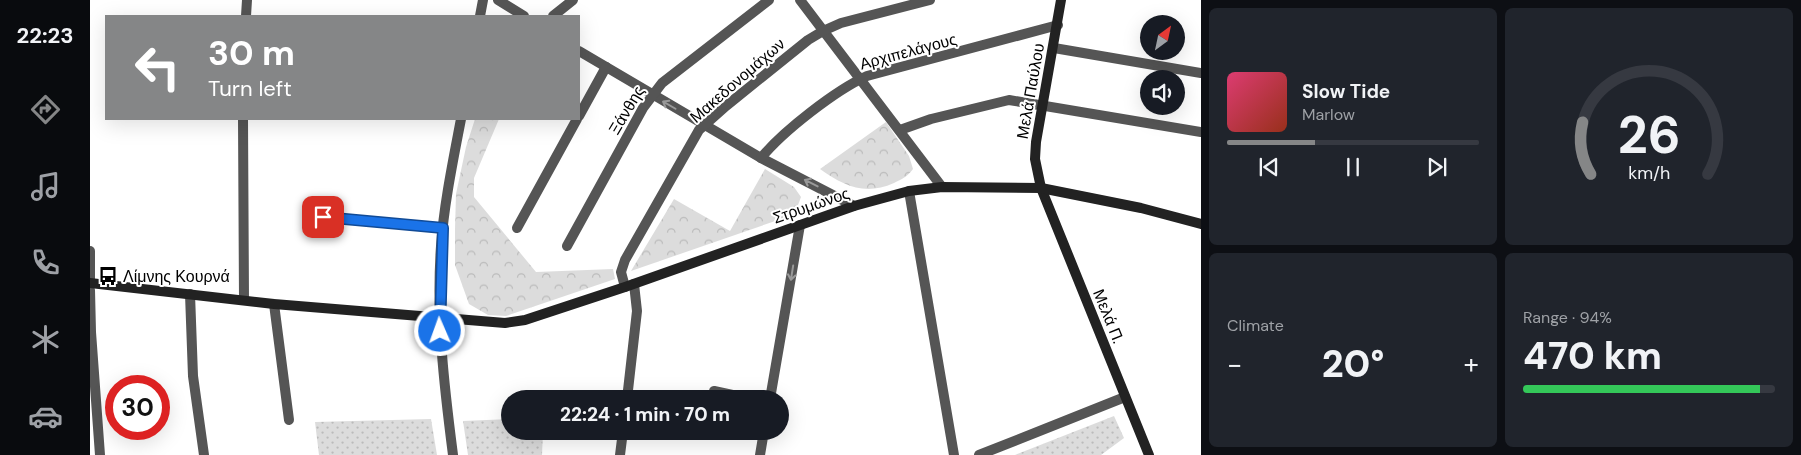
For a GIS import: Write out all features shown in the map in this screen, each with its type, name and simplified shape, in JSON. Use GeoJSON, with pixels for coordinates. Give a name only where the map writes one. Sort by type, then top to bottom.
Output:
{"type":"FeatureCollection","features":[{"type":"Feature","properties":{"kind":"street"},"geometry":{"type":"LineString","coordinates":[[246,15],[247,0]]}},
{"type":"Feature","properties":{"kind":"street"},"geometry":{"type":"LineString","coordinates":[[480,15],[483,0]]}},
{"type":"Feature","properties":{"kind":"street"},"geometry":{"type":"LineString","coordinates":[[498,0],[522,15]]}},
{"type":"Feature","properties":{"kind":"street"},"geometry":{"type":"LineString","coordinates":[[554,15],[573,0]]}},
{"type":"Feature","properties":{"kind":"street","name":"Ξάνθης"},"geometry":{"type":"LineString","coordinates":[[567,246],[651,95],[662,83],[769,0]]}},
{"type":"Feature","properties":{"kind":"street"},"geometry":{"type":"LineString","coordinates":[[800,0],[942,187]]}},
{"type":"Feature","properties":{"kind":"street","name":"Μακεδονομάχων"},"geometry":{"type":"LineString","coordinates":[[628,390],[637,310],[629,285],[621,272],[625,260],[695,137],[726,106],[808,40],[823,31],[841,23],[930,0]]}},
{"type":"Feature","properties":{"kind":"street","name":"Μελά Παύλου"},"geometry":{"type":"LineString","coordinates":[[1041,188],[1035,159],[1058,25],[1060,0]]}},
{"type":"Feature","properties":{"kind":"street","name":"Αρχιπελάγους"},"geometry":{"type":"LineString","coordinates":[[761,158],[779,138],[860,79],[876,73],[1009,40],[1058,25]]}},
{"type":"Feature","properties":{"kind":"street"},"geometry":{"type":"LineString","coordinates":[[1054,48],[1201,73]]}},
{"type":"Feature","properties":{"kind":"street"},"geometry":{"type":"LineString","coordinates":[[580,52],[761,158],[854,206]]}},
{"type":"Feature","properties":{"kind":"street"},"geometry":{"type":"LineString","coordinates":[[580,113],[606,67]]}},
{"type":"Feature","properties":{"kind":"street"},"geometry":{"type":"LineString","coordinates":[[900,130],[931,119],[1004,100],[1043,104],[1201,132]]}},
{"type":"Feature","properties":{"kind":"street"},"geometry":{"type":"LineString","coordinates":[[243,120],[244,300]]}},
{"type":"Feature","properties":{"kind":"street"},"geometry":{"type":"LineString","coordinates":[[453,455],[439,318],[443,228],[461,120]]}},
{"type":"Feature","properties":{"kind":"street"},"geometry":{"type":"LineString","coordinates":[[517,228],[576,120]]}},
{"type":"Feature","properties":{"kind":"street","name":"Στρυμώνος"},"geometry":{"type":"LineString","coordinates":[[439,318],[516,322],[629,285],[854,206],[909,191],[942,187],[1041,188],[1132,206],[1201,224]]}},
{"type":"Feature","properties":{"kind":"street","name":"Μελά Π."},"geometry":{"type":"LineString","coordinates":[[1041,188],[1149,455]]}},
{"type":"Feature","properties":{"kind":"street"},"geometry":{"type":"LineString","coordinates":[[909,191],[954,455]]}},
{"type":"Feature","properties":{"kind":"street"},"geometry":{"type":"LineString","coordinates":[[323,217],[443,228]]}},
{"type":"Feature","properties":{"kind":"street"},"geometry":{"type":"LineString","coordinates":[[772,390],[800,225]]}},
{"type":"Feature","properties":{"kind":"street"},"geometry":{"type":"LineString","coordinates":[[90,251],[90,279]]}},
{"type":"Feature","properties":{"kind":"street"},"geometry":{"type":"LineString","coordinates":[[90,283],[274,304],[439,318]]}},
{"type":"Feature","properties":{"kind":"street"},"geometry":{"type":"LineString","coordinates":[[90,290],[91,332],[100,455]]}},
{"type":"Feature","properties":{"kind":"street"},"geometry":{"type":"LineString","coordinates":[[190,294],[193,376],[204,455]]}},
{"type":"Feature","properties":{"kind":"street"},"geometry":{"type":"LineString","coordinates":[[274,304],[289,420]]}},
{"type":"Feature","properties":{"kind":"street"},"geometry":{"type":"LineString","coordinates":[[979,455],[1125,397]]}},
{"type":"Feature","properties":{"kind":"street"},"geometry":{"type":"LineString","coordinates":[[620,455],[622,440]]}},
{"type":"Feature","properties":{"kind":"street"},"geometry":{"type":"LineString","coordinates":[[760,455],[762,440]]}},
{"type":"Feature","properties":{"kind":"green space"},"geometry":{"type":"Polygon","coordinates":[[[475,120],[499,120],[474,178],[474,197],[536,272],[613,269],[615,279],[506,316],[488,315],[469,304],[455,265],[456,194],[466,147],[475,120]]]}},
{"type":"Feature","properties":{"kind":"green space"},"geometry":{"type":"Polygon","coordinates":[[[886,122],[909,156],[913,169],[904,178],[883,187],[864,189],[846,184],[820,169],[886,122]]]}},
{"type":"Feature","properties":{"kind":"green space"},"geometry":{"type":"Polygon","coordinates":[[[765,169],[794,187],[801,197],[798,205],[781,219],[631,271],[674,199],[730,231],[765,169]]]}},
{"type":"Feature","properties":{"kind":"green space"},"geometry":{"type":"Polygon","coordinates":[[[1114,416],[1124,438],[1101,455],[1015,455],[1114,416]]]}},
{"type":"Feature","properties":{"kind":"green space"},"geometry":{"type":"Polygon","coordinates":[[[431,419],[437,455],[319,455],[315,422],[431,419]]]}},
{"type":"Feature","properties":{"kind":"green space"},"geometry":{"type":"Polygon","coordinates":[[[501,419],[501,440],[543,440],[542,455],[468,455],[463,421],[501,419]]]}},
{"type":"Feature","properties":{"kind":"place","name":"Λίμνης Κουρνά"},"geometry":{"type":"Point","coordinates":[108,276]}},
{"type":"Feature","properties":{"kind":"route"},"geometry":{"type":"LineString","coordinates":[[323,217],[443,228],[439,289],[440,331]]}}]}
